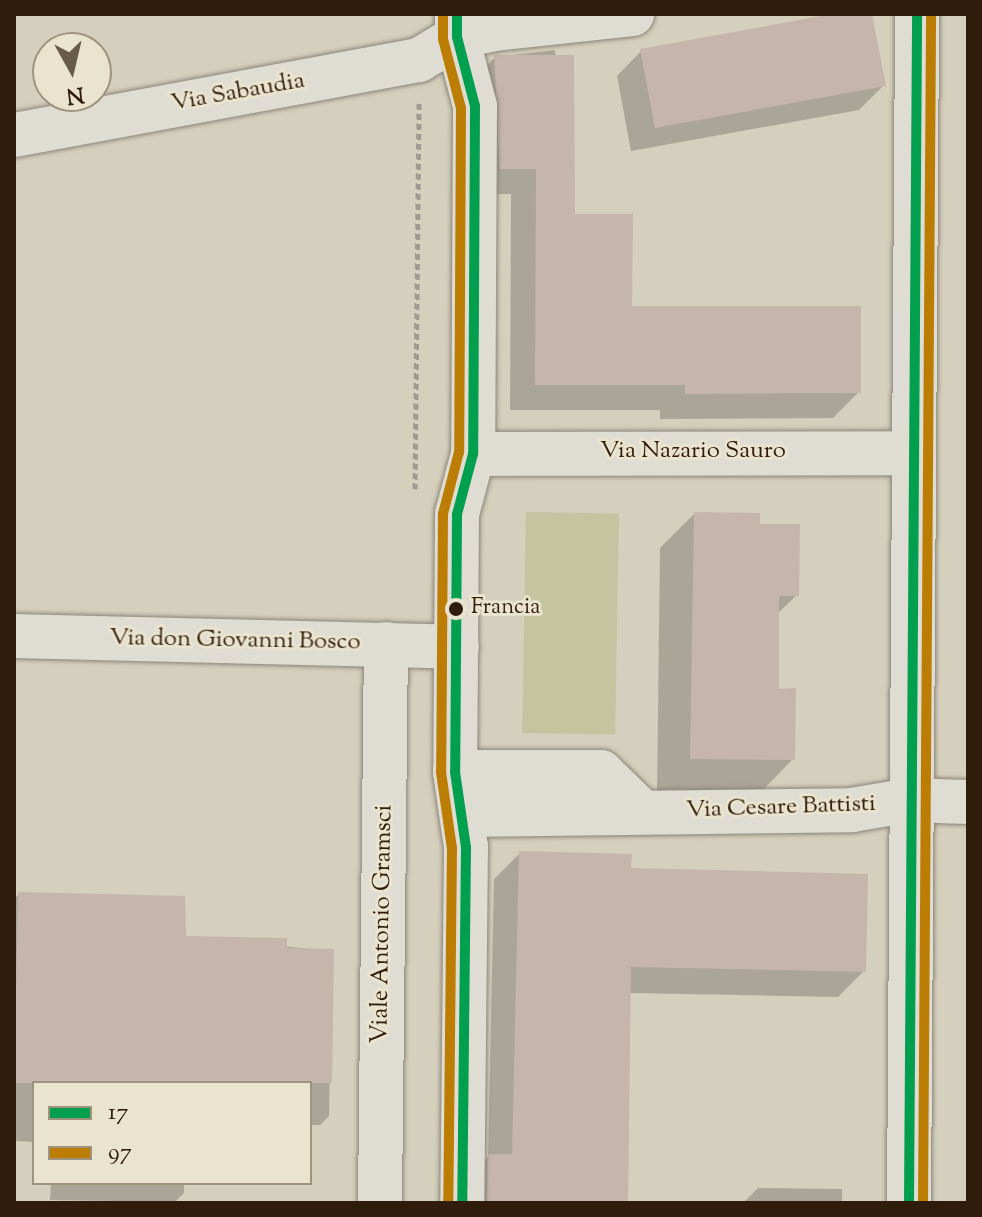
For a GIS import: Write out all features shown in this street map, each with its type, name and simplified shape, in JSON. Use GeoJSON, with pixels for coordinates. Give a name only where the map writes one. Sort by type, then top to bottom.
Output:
{"type":"FeatureCollection","features":[{"type":"Feature","properties":{"kind":"street"},"geometry":{"type":"LineString","coordinates":[[462,1203],[466,847],[455,772],[457,514],[473,454],[475,106],[457,26],[632,14]]}},
{"type":"Feature","properties":{"kind":"street"},"geometry":{"type":"LineString","coordinates":[[909,1203],[917,14]]}},
{"type":"Feature","properties":{"kind":"street","name":"Via Sabaudia"},"geometry":{"type":"LineString","coordinates":[[14,135],[419,60],[457,26]]}},
{"type":"Feature","properties":{"kind":"street","name":"Via Nazario Sauro"},"geometry":{"type":"LineString","coordinates":[[473,454],[913,453]]}},
{"type":"Feature","properties":{"kind":"street","name":"Via don Giovanni Bosco"},"geometry":{"type":"LineString","coordinates":[[14,636],[457,647]]}},
{"type":"Feature","properties":{"kind":"street","name":"Viale Antonio Gramsci"},"geometry":{"type":"LineString","coordinates":[[380,1203],[386,644]]}},
{"type":"Feature","properties":{"kind":"street"},"geometry":{"type":"LineString","coordinates":[[455,772],[601,772],[641,811]]}},
{"type":"Feature","properties":{"kind":"street","name":"Via Cesare Battisti"},"geometry":{"type":"LineString","coordinates":[[462,815],[852,810],[910,800],[968,802]]}},
{"type":"Feature","properties":{"kind":"green space"},"geometry":{"type":"Polygon","coordinates":[[[526,512],[619,514],[615,735],[522,733],[526,512]]]}},
{"type":"Feature","properties":{"kind":"building"},"geometry":{"type":"Polygon","coordinates":[[[832,14],[872,14],[886,86],[655,128],[640,49],[832,14]]]}},
{"type":"Feature","properties":{"kind":"building"},"geometry":{"type":"Polygon","coordinates":[[[494,55],[574,55],[575,214],[633,214],[632,306],[861,306],[861,393],[685,394],[685,385],[535,385],[536,169],[500,169],[494,55]]]}},
{"type":"Feature","properties":{"kind":"building"},"geometry":{"type":"Polygon","coordinates":[[[694,512],[760,513],[760,524],[800,524],[799,596],[779,596],[779,689],[796,688],[795,760],[690,759],[694,512]]]}},
{"type":"Feature","properties":{"kind":"building"},"geometry":{"type":"Polygon","coordinates":[[[519,851],[632,854],[631,868],[868,874],[866,972],[631,967],[628,1203],[487,1203],[488,1154],[512,1154],[519,851]]]}},
{"type":"Feature","properties":{"kind":"building"},"geometry":{"type":"Polygon","coordinates":[[[18,892],[185,896],[186,936],[287,938],[287,948],[334,949],[332,1083],[14,1083],[18,892]]]}},
{"type":"Feature","properties":{"kind":"transit line","name":"97"},"geometry":{"type":"LineString","coordinates":[[443,14],[443,39],[461,108],[459,452],[443,514],[441,772],[452,848],[448,1203]]}},
{"type":"Feature","properties":{"kind":"transit line","name":"17"},"geometry":{"type":"LineString","coordinates":[[457,14],[457,37],[475,106],[473,454],[457,514],[455,772],[466,847],[462,1203]]}},
{"type":"Feature","properties":{"kind":"transit line","name":"17"},"geometry":{"type":"LineString","coordinates":[[909,1203],[917,14]]}},
{"type":"Feature","properties":{"kind":"transit line","name":"97"},"geometry":{"type":"LineString","coordinates":[[923,1203],[931,14]]}},
{"type":"Feature","properties":{"kind":"place","name":"Francia"},"geometry":{"type":"Point","coordinates":[456,609]}}]}
